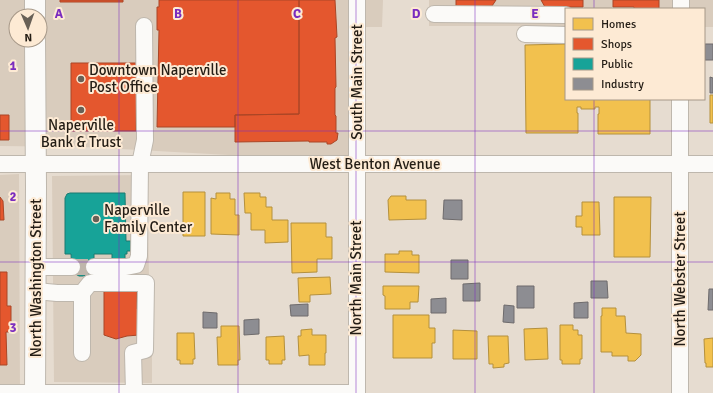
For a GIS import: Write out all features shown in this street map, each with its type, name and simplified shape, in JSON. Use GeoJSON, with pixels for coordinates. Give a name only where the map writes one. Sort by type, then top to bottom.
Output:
{"type":"FeatureCollection","features":[{"type":"Feature","properties":{"kind":"main road","name":"North Washington Street"},"geometry":{"type":"LineString","coordinates":[[35,48],[35,393]]}},
{"type":"Feature","properties":{"kind":"street","name":"South Main Street"},"geometry":{"type":"LineString","coordinates":[[356,164],[357,0]]}},
{"type":"Feature","properties":{"kind":"street"},"geometry":{"type":"LineString","coordinates":[[434,14],[565,15]]}},
{"type":"Feature","properties":{"kind":"street"},"geometry":{"type":"LineString","coordinates":[[94,267],[126,267],[136,264],[139,256],[140,164],[145,140],[144,26]]}},
{"type":"Feature","properties":{"kind":"street"},"geometry":{"type":"LineString","coordinates":[[525,34],[565,35]]}},
{"type":"Feature","properties":{"kind":"street","name":"North Webster Street"},"geometry":{"type":"LineString","coordinates":[[680,100],[680,393]]}},
{"type":"Feature","properties":{"kind":"street","name":"West Benton Avenue"},"geometry":{"type":"LineString","coordinates":[[0,164],[713,164]]}},
{"type":"Feature","properties":{"kind":"street","name":"North Main Street"},"geometry":{"type":"LineString","coordinates":[[356,164],[357,393]]}},
{"type":"Feature","properties":{"kind":"street"},"geometry":{"type":"LineString","coordinates":[[36,267],[72,267]]}},
{"type":"Feature","properties":{"kind":"street"},"geometry":{"type":"LineString","coordinates":[[82,353],[82,293],[90,283],[146,283],[145,350],[133,353],[134,392]]}},
{"type":"Feature","properties":{"kind":"street"},"geometry":{"type":"LineString","coordinates":[[36,291],[82,293]]}},
{"type":"Feature","properties":{"kind":"street"},"geometry":{"type":"LineString","coordinates":[[0,393],[351,393]]}},
{"type":"Feature","properties":{"kind":"shaded area"},"geometry":{"type":"Polygon","coordinates":[[[0,0],[383,0],[382,27],[357,27],[356,162],[84,147],[0,146],[0,0]]]}},
{"type":"Feature","properties":{"kind":"shaded area"},"geometry":{"type":"Polygon","coordinates":[[[429,0],[713,0],[713,27],[705,27],[705,8],[565,8],[565,26],[429,26],[429,0]]]}},
{"type":"Feature","properties":{"kind":"shaded area"},"geometry":{"type":"Polygon","coordinates":[[[19,174],[20,393],[0,393],[0,175],[19,174]]]}},
{"type":"Feature","properties":{"kind":"shaded area"},"geometry":{"type":"Polygon","coordinates":[[[147,175],[149,277],[152,279],[152,383],[54,382],[52,176],[147,175]]]}},
{"type":"Feature","properties":{"kind":"building: Homes"},"geometry":{"type":"Polygon","coordinates":[[[565,44],[565,100],[650,100],[650,134],[598,134],[599,107],[595,107],[595,109],[581,109],[581,107],[577,107],[578,133],[526,133],[525,45],[565,44]]]}},
{"type":"Feature","properties":{"kind":"building: Homes"},"geometry":{"type":"Polygon","coordinates":[[[710,95],[713,95],[713,123],[710,123],[710,95]]]}},
{"type":"Feature","properties":{"kind":"building: Homes"},"geometry":{"type":"Polygon","coordinates":[[[183,192],[205,192],[205,236],[183,236],[183,192]]]}},
{"type":"Feature","properties":{"kind":"building: Homes"},"geometry":{"type":"Polygon","coordinates":[[[216,193],[230,193],[230,199],[235,199],[235,215],[239,215],[239,235],[211,234],[211,198],[216,199],[216,193]]]}},
{"type":"Feature","properties":{"kind":"building: Homes"},"geometry":{"type":"Polygon","coordinates":[[[244,193],[260,193],[260,197],[266,197],[266,207],[272,207],[272,220],[288,220],[288,242],[265,243],[265,230],[251,230],[251,213],[245,213],[244,193]]]}},
{"type":"Feature","properties":{"kind":"building: Homes"},"geometry":{"type":"Polygon","coordinates":[[[391,196],[406,196],[406,200],[426,200],[426,219],[389,220],[388,200],[391,196]]]}},
{"type":"Feature","properties":{"kind":"building: Homes"},"geometry":{"type":"Polygon","coordinates":[[[614,197],[651,197],[650,257],[614,257],[614,197]]]}},
{"type":"Feature","properties":{"kind":"building: Homes"},"geometry":{"type":"Polygon","coordinates":[[[582,202],[599,202],[600,235],[582,235],[582,227],[576,227],[576,216],[582,216],[582,202]]]}},
{"type":"Feature","properties":{"kind":"building: Homes"},"geometry":{"type":"Polygon","coordinates":[[[291,223],[326,223],[326,237],[332,237],[332,259],[317,259],[317,272],[292,273],[291,223]]]}},
{"type":"Feature","properties":{"kind":"building: Homes"},"geometry":{"type":"Polygon","coordinates":[[[399,251],[412,251],[412,255],[419,255],[419,273],[385,272],[385,254],[399,254],[399,251]]]}},
{"type":"Feature","properties":{"kind":"building: Homes"},"geometry":{"type":"Polygon","coordinates":[[[330,277],[331,294],[310,295],[310,302],[299,302],[298,278],[330,277]]]}},
{"type":"Feature","properties":{"kind":"building: Homes"},"geometry":{"type":"Polygon","coordinates":[[[383,286],[419,286],[418,302],[410,302],[410,309],[385,309],[383,286]]]}},
{"type":"Feature","properties":{"kind":"building: Homes"},"geometry":{"type":"Polygon","coordinates":[[[602,308],[616,308],[616,316],[625,316],[626,333],[641,334],[641,355],[635,361],[628,361],[628,356],[612,356],[612,352],[601,352],[602,308]]]}},
{"type":"Feature","properties":{"kind":"building: Homes"},"geometry":{"type":"Polygon","coordinates":[[[393,315],[429,315],[429,328],[435,328],[435,343],[432,343],[432,358],[393,358],[393,315]]]}},
{"type":"Feature","properties":{"kind":"building: Homes"},"geometry":{"type":"Polygon","coordinates":[[[560,325],[573,325],[573,330],[578,330],[578,335],[582,335],[582,359],[580,359],[580,364],[562,364],[562,360],[560,360],[560,325]]]}},
{"type":"Feature","properties":{"kind":"building: Homes"},"geometry":{"type":"Polygon","coordinates":[[[221,326],[239,326],[240,360],[238,360],[238,365],[218,365],[217,337],[221,337],[221,326]]]}},
{"type":"Feature","properties":{"kind":"building: Homes"},"geometry":{"type":"Polygon","coordinates":[[[547,328],[548,359],[525,360],[524,329],[547,328]]]}},
{"type":"Feature","properties":{"kind":"building: Homes"},"geometry":{"type":"Polygon","coordinates":[[[312,329],[312,335],[326,335],[325,365],[309,365],[309,355],[299,356],[298,336],[301,336],[301,330],[312,329]]]}},
{"type":"Feature","properties":{"kind":"building: Homes"},"geometry":{"type":"Polygon","coordinates":[[[453,330],[477,331],[477,359],[453,359],[453,330]]]}},
{"type":"Feature","properties":{"kind":"building: Homes"},"geometry":{"type":"Polygon","coordinates":[[[177,333],[194,333],[195,359],[193,359],[193,364],[180,364],[180,360],[177,360],[177,333]]]}},
{"type":"Feature","properties":{"kind":"building: Homes"},"geometry":{"type":"Polygon","coordinates":[[[284,336],[285,360],[282,360],[282,364],[269,364],[269,360],[266,360],[266,337],[284,336]]]}},
{"type":"Feature","properties":{"kind":"building: Homes"},"geometry":{"type":"Polygon","coordinates":[[[488,336],[508,336],[509,363],[504,364],[504,367],[493,368],[493,364],[489,364],[488,336]]]}},
{"type":"Feature","properties":{"kind":"building: Homes"},"geometry":{"type":"Polygon","coordinates":[[[713,338],[713,367],[706,367],[704,339],[713,338]]]}},
{"type":"Feature","properties":{"kind":"building: Shops"},"geometry":{"type":"Polygon","coordinates":[[[60,0],[123,0],[123,2],[60,2],[60,0]]]}},
{"type":"Feature","properties":{"kind":"building: Shops"},"geometry":{"type":"Polygon","coordinates":[[[159,0],[299,0],[299,114],[235,115],[235,127],[157,127],[159,30],[157,30],[157,7],[159,7],[159,0]]]}},
{"type":"Feature","properties":{"kind":"building: Shops"},"geometry":{"type":"Polygon","coordinates":[[[299,0],[335,0],[337,37],[335,38],[335,115],[336,133],[338,133],[337,140],[331,144],[327,144],[327,142],[309,141],[235,142],[235,115],[299,114],[299,0]]]}},
{"type":"Feature","properties":{"kind":"building: Shops"},"geometry":{"type":"Polygon","coordinates":[[[456,0],[496,0],[492,6],[456,7],[456,0]]]}},
{"type":"Feature","properties":{"kind":"building: Shops"},"geometry":{"type":"Polygon","coordinates":[[[541,0],[583,0],[583,7],[545,7],[541,0]]]}},
{"type":"Feature","properties":{"kind":"building: Shops"},"geometry":{"type":"Polygon","coordinates":[[[613,0],[659,0],[659,8],[613,7],[613,0]]]}},
{"type":"Feature","properties":{"kind":"building: Shops"},"geometry":{"type":"Polygon","coordinates":[[[71,63],[137,63],[136,131],[71,131],[71,63]]]}},
{"type":"Feature","properties":{"kind":"building: Shops"},"geometry":{"type":"Polygon","coordinates":[[[0,115],[9,115],[9,140],[0,140],[0,115]]]}},
{"type":"Feature","properties":{"kind":"building: Shops"},"geometry":{"type":"Polygon","coordinates":[[[0,197],[3,201],[4,220],[0,220],[0,197]]]}},
{"type":"Feature","properties":{"kind":"building: Shops"},"geometry":{"type":"Polygon","coordinates":[[[0,272],[7,272],[7,306],[11,306],[11,332],[6,332],[7,365],[0,365],[0,272]]]}},
{"type":"Feature","properties":{"kind":"building: Shops"},"geometry":{"type":"Polygon","coordinates":[[[104,289],[128,289],[128,291],[137,291],[137,309],[143,308],[139,335],[116,339],[104,335],[104,289]]]}},
{"type":"Feature","properties":{"kind":"building: Public","name":"Naperville Family Center"},"geometry":{"type":"Polygon","coordinates":[[[125,193],[126,241],[131,241],[131,251],[127,251],[127,254],[125,254],[125,260],[112,260],[112,254],[94,254],[94,272],[79,276],[72,272],[71,254],[65,254],[65,198],[67,194],[125,193]]]}},
{"type":"Feature","properties":{"kind":"building: Industry"},"geometry":{"type":"Polygon","coordinates":[[[705,44],[713,44],[713,60],[705,60],[705,44]]]}},
{"type":"Feature","properties":{"kind":"building: Industry"},"geometry":{"type":"Polygon","coordinates":[[[710,77],[713,78],[713,93],[710,93],[710,77]]]}},
{"type":"Feature","properties":{"kind":"building: Industry"},"geometry":{"type":"Polygon","coordinates":[[[444,200],[462,200],[462,220],[443,219],[444,200]]]}},
{"type":"Feature","properties":{"kind":"building: Industry"},"geometry":{"type":"Polygon","coordinates":[[[451,260],[468,260],[468,279],[451,279],[451,260]]]}},
{"type":"Feature","properties":{"kind":"building: Industry"},"geometry":{"type":"Polygon","coordinates":[[[591,281],[607,281],[608,298],[591,298],[591,281]]]}},
{"type":"Feature","properties":{"kind":"building: Industry"},"geometry":{"type":"Polygon","coordinates":[[[480,283],[480,301],[463,301],[463,284],[480,283]]]}},
{"type":"Feature","properties":{"kind":"building: Industry"},"geometry":{"type":"Polygon","coordinates":[[[517,286],[534,286],[534,308],[517,308],[517,286]]]}},
{"type":"Feature","properties":{"kind":"building: Industry"},"geometry":{"type":"Polygon","coordinates":[[[709,289],[713,289],[713,310],[708,310],[709,289]]]}},
{"type":"Feature","properties":{"kind":"building: Industry"},"geometry":{"type":"Polygon","coordinates":[[[446,298],[446,313],[431,313],[431,299],[446,298]]]}},
{"type":"Feature","properties":{"kind":"building: Industry"},"geometry":{"type":"Polygon","coordinates":[[[588,302],[588,318],[574,318],[574,303],[588,302]]]}},
{"type":"Feature","properties":{"kind":"building: Industry"},"geometry":{"type":"Polygon","coordinates":[[[308,304],[308,316],[291,316],[290,305],[308,304]]]}},
{"type":"Feature","properties":{"kind":"building: Industry"},"geometry":{"type":"Polygon","coordinates":[[[504,305],[514,306],[514,323],[503,322],[504,305]]]}},
{"type":"Feature","properties":{"kind":"building: Industry"},"geometry":{"type":"Polygon","coordinates":[[[203,312],[217,313],[217,328],[203,328],[203,312]]]}},
{"type":"Feature","properties":{"kind":"building: Industry"},"geometry":{"type":"Polygon","coordinates":[[[259,319],[259,334],[244,335],[244,320],[259,319]]]}},
{"type":"Feature","properties":{"kind":"tunnel"},"geometry":{"type":"LineString","coordinates":[[72,267],[94,267]]}},
{"type":"Feature","properties":{"kind":"place","name":"Downtown Naperville Post Office"},"geometry":{"type":"Point","coordinates":[81,79]}},
{"type":"Feature","properties":{"kind":"place","name":"Naperville Bank & Trust"},"geometry":{"type":"Point","coordinates":[81,110]}},
{"type":"Feature","properties":{"kind":"place","name":"Naperville Family Center"},"geometry":{"type":"Point","coordinates":[96,219]}}]}
